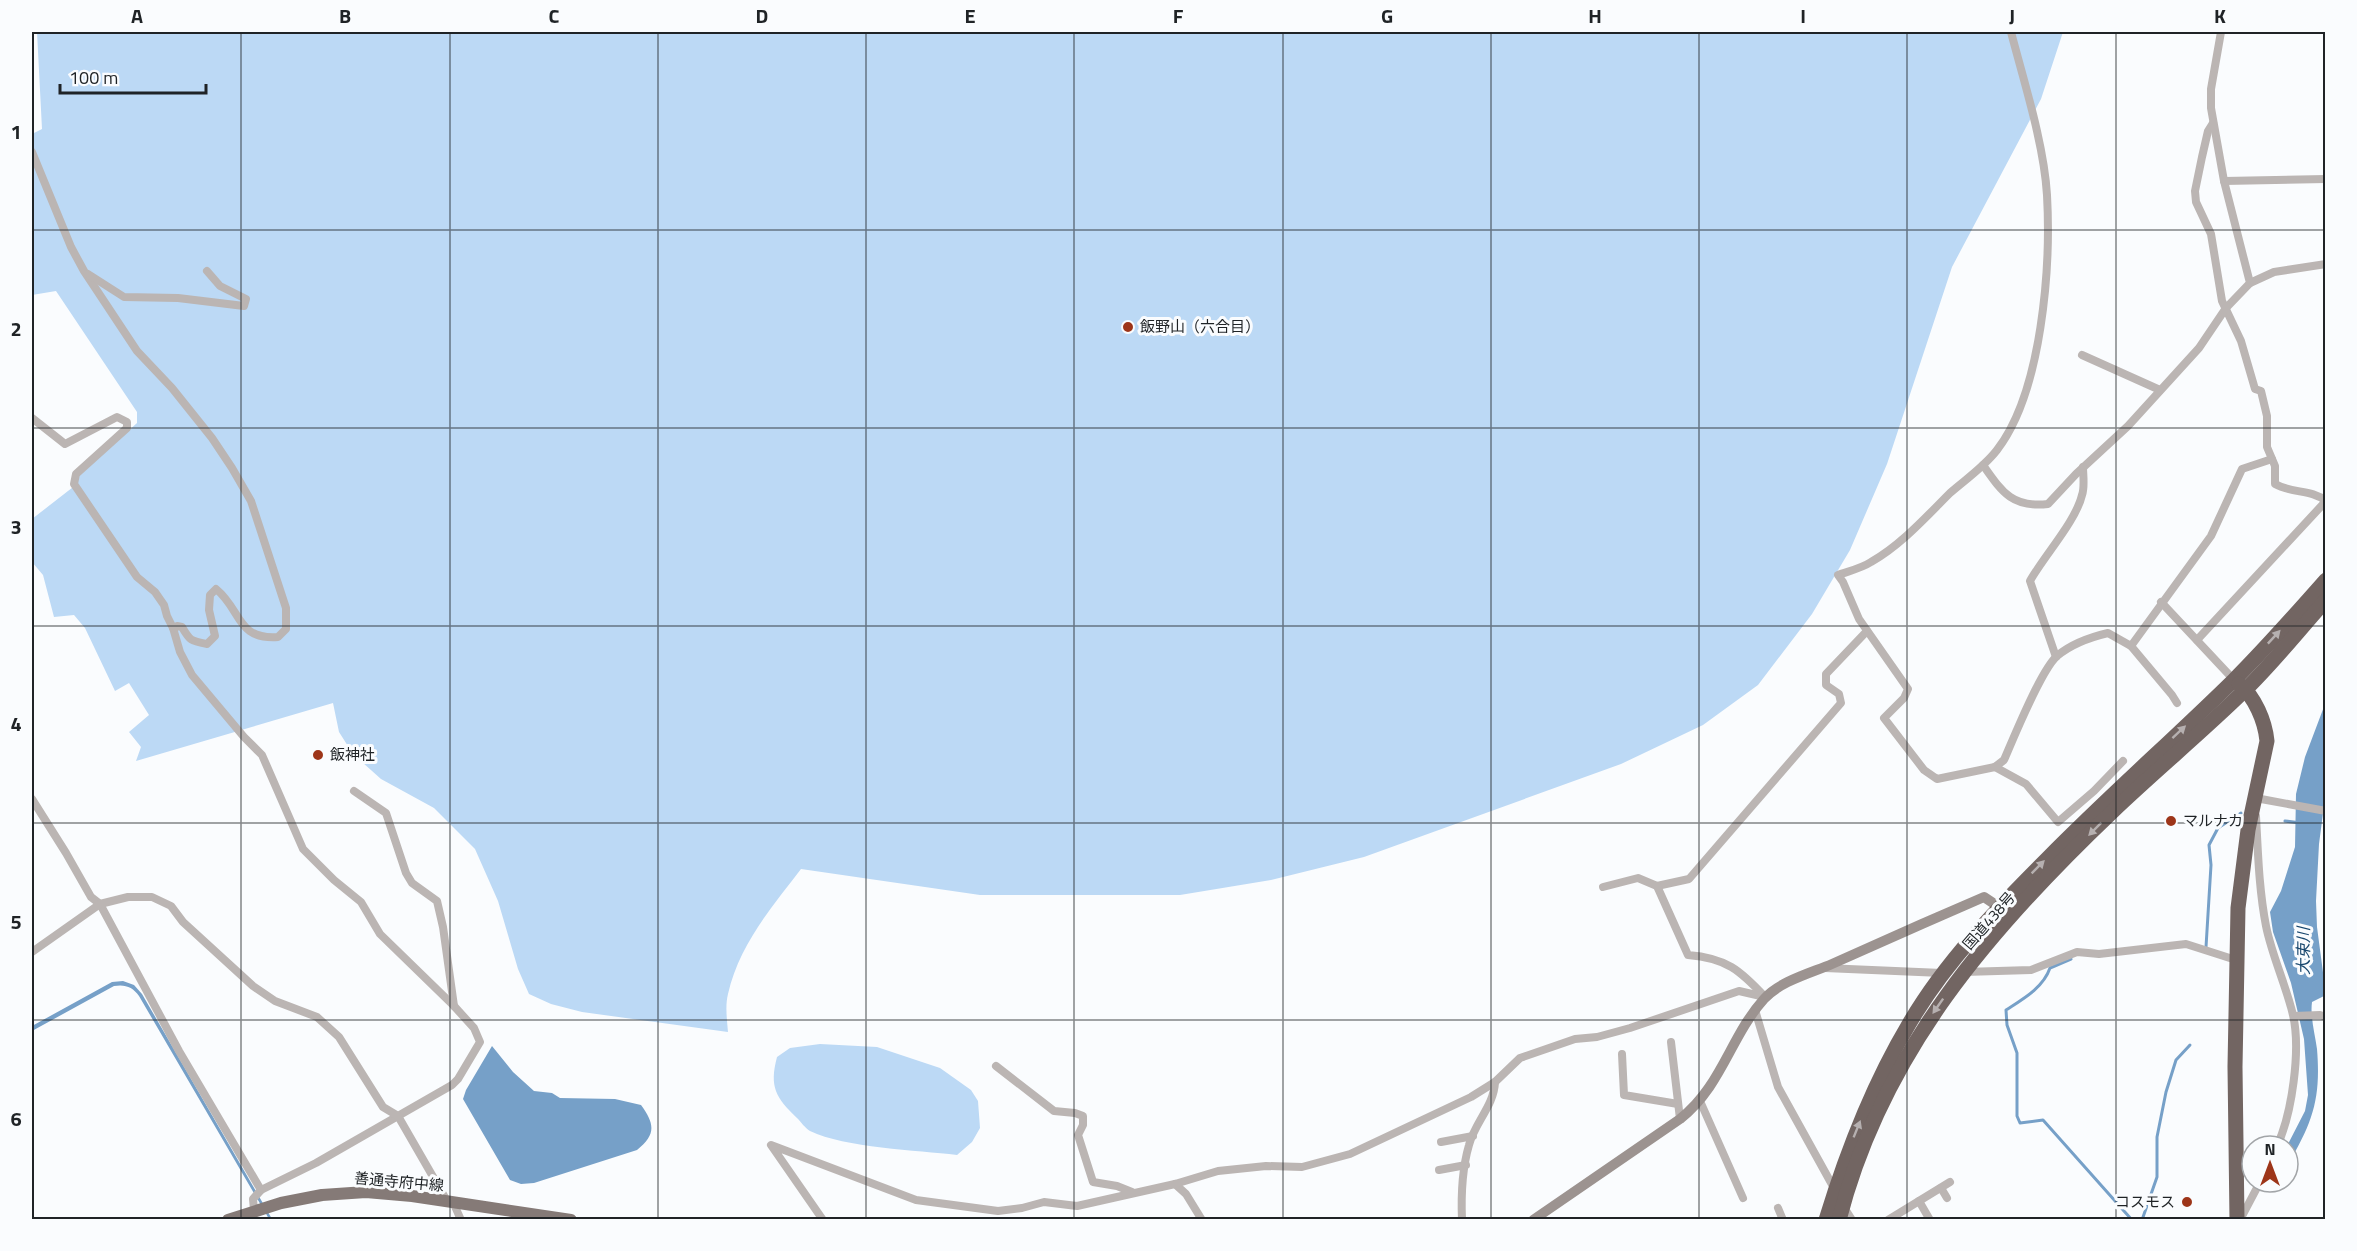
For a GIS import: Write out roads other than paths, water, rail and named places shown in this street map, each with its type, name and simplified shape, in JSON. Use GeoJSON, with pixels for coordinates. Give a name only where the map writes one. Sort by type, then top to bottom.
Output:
{"type":"FeatureCollection","features":[{"type":"Feature","properties":{"kind":"highway","name":"国道438号"},"geometry":{"type":"LineString","coordinates":[[2240,685],[2325,580]]}},
{"type":"Feature","properties":{"kind":"highway","name":"国道438号"},"geometry":{"type":"LineString","coordinates":[[1826,1220],[1869,1100],[1909,1023],[1945,973],[2005,911],[2103,801],[2240,685],[2325,600]]}},
{"type":"Feature","properties":{"kind":"highway"},"geometry":{"type":"LineString","coordinates":[[2238,1220],[2235,1066],[2236,960],[2240,885],[2254,799],[2267,741],[2266,730],[2240,685]]}},
{"type":"Feature","properties":{"kind":"highway","name":"国道438号"},"geometry":{"type":"LineString","coordinates":[[1841,1212],[1860,1152],[1921,1030],[2005,911]]}},
{"type":"Feature","properties":{"kind":"main road","name":"善通寺府中線"},"geometry":{"type":"LineString","coordinates":[[228,1220],[254,1210],[322,1195],[387,1193],[571,1220]]}},
{"type":"Feature","properties":{"kind":"street"},"geometry":{"type":"LineString","coordinates":[[2011,32],[2031,107],[2047,195],[2047,267],[2037,345],[2027,386],[2016,419],[1997,449],[1983,465],[1889,549],[1870,562],[1838,575],[1859,619],[1908,689],[1904,698],[1884,718],[1924,770],[1937,779],[1995,767],[2004,760],[2042,678],[2056,657],[2095,636],[2108,633],[2131,646],[2177,703]]}},
{"type":"Feature","properties":{"kind":"street"},"geometry":{"type":"LineString","coordinates":[[2221,32],[2211,89],[2213,123],[2224,181],[2250,283]]}},
{"type":"Feature","properties":{"kind":"street"},"geometry":{"type":"LineString","coordinates":[[2197,640],[2325,501],[2317,494],[2287,491],[2275,484],[2275,466],[2267,447],[2267,416],[2261,391],[2255,389],[2241,341],[2222,301],[2217,278],[2216,253],[2211,234],[2196,202],[2195,191],[2208,131],[2213,123]]}},
{"type":"Feature","properties":{"kind":"street"},"geometry":{"type":"LineString","coordinates":[[32,152],[71,247],[84,271],[137,351],[172,388],[212,438],[251,501],[286,608],[286,629],[278,637],[263,638],[242,625],[226,597],[216,589],[210,595],[209,610],[215,636],[207,644],[189,639],[182,627],[173,628]]}},
{"type":"Feature","properties":{"kind":"street"},"geometry":{"type":"LineString","coordinates":[[2224,181],[2325,179]]}},
{"type":"Feature","properties":{"kind":"street"},"geometry":{"type":"LineString","coordinates":[[1983,465],[2006,494],[2016,501],[2031,506],[2048,504],[2127,426],[2199,348],[2226,308],[2250,283],[2274,272],[2325,265]]}},
{"type":"Feature","properties":{"kind":"street"},"geometry":{"type":"LineString","coordinates":[[84,271],[124,297],[177,298],[244,306],[246,299],[220,286],[207,271]]}},
{"type":"Feature","properties":{"kind":"street"},"geometry":{"type":"LineString","coordinates":[[2082,355],[2160,390]]}},
{"type":"Feature","properties":{"kind":"street"},"geometry":{"type":"LineString","coordinates":[[32,418],[64,444],[117,417],[127,422],[127,428],[76,474],[74,484],[137,577],[155,592],[164,605],[180,652],[192,675],[237,730],[262,755],[303,849],[334,880],[361,902],[380,934],[454,1006],[474,1028],[480,1042],[459,1079],[300,1172],[261,1191],[253,1199],[254,1210]]}},
{"type":"Feature","properties":{"kind":"street"},"geometry":{"type":"LineString","coordinates":[[2131,646],[2211,536],[2242,469],[2272,459]]}},
{"type":"Feature","properties":{"kind":"street"},"geometry":{"type":"LineString","coordinates":[[2056,657],[2030,581],[2070,520],[2082,495],[2083,467]]}},
{"type":"Feature","properties":{"kind":"street"},"geometry":{"type":"LineString","coordinates":[[2161,602],[2240,685]]}},
{"type":"Feature","properties":{"kind":"street"},"geometry":{"type":"LineString","coordinates":[[1603,887],[1638,878],[1657,886],[1689,879],[1841,703],[1839,694],[1826,685],[1826,674],[1867,631]]}},
{"type":"Feature","properties":{"kind":"street"},"geometry":{"type":"LineString","coordinates":[[1995,767],[2026,784],[2058,822],[2103,801],[2123,761]]}},
{"type":"Feature","properties":{"kind":"street"},"geometry":{"type":"LineString","coordinates":[[354,791],[386,813],[406,873],[412,883],[437,901],[454,1006]]}},
{"type":"Feature","properties":{"kind":"street"},"geometry":{"type":"LineString","coordinates":[[32,799],[91,897],[100,904],[179,1051],[261,1191]]}},
{"type":"Feature","properties":{"kind":"street"},"geometry":{"type":"LineString","coordinates":[[2282,1134],[2295,1071],[2295,1016],[2267,929],[2263,908],[2254,799],[2325,811]]}},
{"type":"Feature","properties":{"kind":"street"},"geometry":{"type":"LineString","coordinates":[[1657,886],[1688,955],[1709,956],[1730,965],[1744,975],[1765,998]]}},
{"type":"Feature","properties":{"kind":"street"},"geometry":{"type":"LineString","coordinates":[[32,950],[100,904],[128,897],[152,897],[171,906],[183,922],[253,986],[275,1001],[317,1017],[348,1049],[383,1107],[398,1116],[461,1220]]}},
{"type":"Feature","properties":{"kind":"street"},"geometry":{"type":"LineString","coordinates":[[1533,1220],[1680,1119],[1700,1101],[1723,1069],[1746,1022],[1765,998],[1782,986],[1984,897],[2005,911]]}},
{"type":"Feature","properties":{"kind":"street"},"geometry":{"type":"LineString","coordinates":[[1963,972],[2031,970],[2077,952],[2099,954],[2186,944],[2236,960]]}},
{"type":"Feature","properties":{"kind":"street"},"geometry":{"type":"LineString","coordinates":[[1824,968],[1945,973]]}},
{"type":"Feature","properties":{"kind":"street"},"geometry":{"type":"LineString","coordinates":[[823,1220],[771,1145],[916,1200],[948,1206],[998,1210],[1022,1208],[1044,1202],[1077,1206],[1175,1184],[1218,1171],[1275,1166],[1302,1167],[1350,1154],[1471,1097],[1495,1082],[1520,1058],[1575,1039],[1597,1037],[1630,1028],[1739,992],[1765,998]]}},
{"type":"Feature","properties":{"kind":"street"},"geometry":{"type":"LineString","coordinates":[[1755,1010],[1778,1087],[1835,1190],[1841,1212],[1852,1220]]}},
{"type":"Feature","properties":{"kind":"street"},"geometry":{"type":"LineString","coordinates":[[2295,1016],[2323,1016]]}},
{"type":"Feature","properties":{"kind":"street"},"geometry":{"type":"LineString","coordinates":[[1671,1042],[1680,1119]]}},
{"type":"Feature","properties":{"kind":"street"},"geometry":{"type":"LineString","coordinates":[[1622,1054],[1624,1095],[1678,1104]]}},
{"type":"Feature","properties":{"kind":"street"},"geometry":{"type":"LineString","coordinates":[[996,1066],[1054,1111],[1083,1116],[1083,1125],[1078,1135],[1093,1182],[1116,1186],[1132,1192]]}},
{"type":"Feature","properties":{"kind":"street"},"geometry":{"type":"LineString","coordinates":[[1462,1220],[1469,1144],[1494,1094],[1495,1082]]}},
{"type":"Feature","properties":{"kind":"street"},"geometry":{"type":"LineString","coordinates":[[1700,1101],[1743,1198]]}},
{"type":"Feature","properties":{"kind":"street"},"geometry":{"type":"LineString","coordinates":[[1441,1142],[1473,1136]]}},
{"type":"Feature","properties":{"kind":"street"},"geometry":{"type":"LineString","coordinates":[[1439,1170],[1466,1165]]}},
{"type":"Feature","properties":{"kind":"street"},"geometry":{"type":"LineString","coordinates":[[1888,1220],[1950,1182]]}},
{"type":"Feature","properties":{"kind":"street"},"geometry":{"type":"LineString","coordinates":[[1175,1184],[1186,1194],[1202,1220]]}},
{"type":"Feature","properties":{"kind":"street"},"geometry":{"type":"LineString","coordinates":[[1941,1188],[1947,1198]]}},
{"type":"Feature","properties":{"kind":"street"},"geometry":{"type":"LineString","coordinates":[[2238,1220],[2252,1194]]}},
{"type":"Feature","properties":{"kind":"street"},"geometry":{"type":"LineString","coordinates":[[1919,1201],[1930,1220]]}},
{"type":"Feature","properties":{"kind":"street"},"geometry":{"type":"LineString","coordinates":[[1778,1208],[1783,1220]]}},
{"type":"Feature","properties":{"kind":"water","name":"大束川"},"geometry":{"type":"Polygon","coordinates":[[[2325,704],[2325,798],[2319,844],[2316,901],[2326,995],[2312,1002],[2318,1082],[2313,1109],[2300,1142],[2300,1134],[2293,1134],[2305,1111],[2308,1095],[2304,1039],[2291,983],[2273,932],[2270,912],[2281,891],[2295,847],[2296,794],[2305,757],[2325,704]]]}},
{"type":"Feature","properties":{"kind":"water"},"geometry":{"type":"Polygon","coordinates":[[[123,981],[134,985],[142,994],[272,1219],[269,1219],[134,990],[122,985],[114,986],[32,1031],[32,1026],[112,982],[123,981]]]}},
{"type":"Feature","properties":{"kind":"water"},"geometry":{"type":"Polygon","coordinates":[[[492,1046],[513,1072],[534,1091],[552,1093],[560,1098],[615,1099],[641,1105],[651,1124],[648,1139],[637,1150],[534,1183],[521,1184],[510,1180],[463,1099],[492,1046]]]}},
{"type":"Feature","properties":{"kind":"waterway"},"geometry":{"type":"LineString","coordinates":[[2206,947],[2211,865],[2209,845],[2218,828],[2241,813]]}},
{"type":"Feature","properties":{"kind":"waterway"},"geometry":{"type":"LineString","coordinates":[[2285,821],[2301,823]]}},
{"type":"Feature","properties":{"kind":"waterway"},"geometry":{"type":"LineString","coordinates":[[2071,959],[2050,968],[2037,987],[2006,1010],[2007,1025],[2017,1053],[2017,1116],[2020,1123],[2043,1120],[2132,1220]]}},
{"type":"Feature","properties":{"kind":"waterway"},"geometry":{"type":"LineString","coordinates":[[2142,1220],[2157,1177],[2157,1137],[2166,1092],[2176,1060],[2190,1045]]}},
{"type":"Feature","properties":{"kind":"place","name":"飯野山（六合目）"},"geometry":{"type":"Point","coordinates":[1128,327]}},
{"type":"Feature","properties":{"kind":"place","name":"飯神社"},"geometry":{"type":"Point","coordinates":[318,755]}},
{"type":"Feature","properties":{"kind":"place","name":"マルナカ"},"geometry":{"type":"Point","coordinates":[2171,821]}},
{"type":"Feature","properties":{"kind":"place","name":"コスモス"},"geometry":{"type":"Point","coordinates":[2187,1202]}}]}
